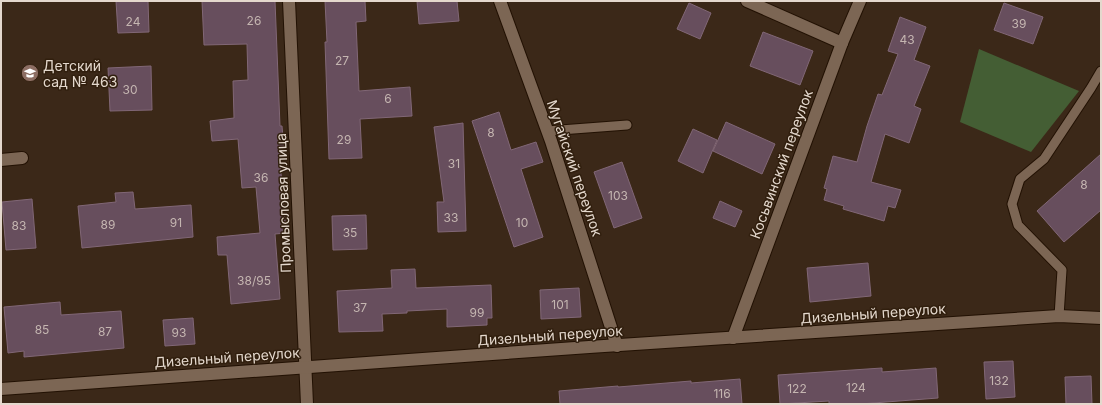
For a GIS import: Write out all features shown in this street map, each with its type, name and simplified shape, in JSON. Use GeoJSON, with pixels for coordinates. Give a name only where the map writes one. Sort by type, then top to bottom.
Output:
{"type":"FeatureCollection","features":[{"type":"Feature","properties":{"kind":"street","name":"Промысловая улица"},"geometry":{"type":"LineString","coordinates":[[290,1],[307,404]]}},
{"type":"Feature","properties":{"kind":"street","name":"Мугайский переулок"},"geometry":{"type":"LineString","coordinates":[[500,1],[548,131],[618,346]]}},
{"type":"Feature","properties":{"kind":"street"},"geometry":{"type":"LineString","coordinates":[[747,1],[842,43]]}},
{"type":"Feature","properties":{"kind":"street","name":"Косьвинский переулок"},"geometry":{"type":"LineString","coordinates":[[733,338],[842,43],[860,1]]}},
{"type":"Feature","properties":{"kind":"street"},"geometry":{"type":"LineString","coordinates":[[1,160],[22,158]]}},
{"type":"Feature","properties":{"kind":"street","name":"Дизельный переулок"},"geometry":{"type":"LineString","coordinates":[[1,389],[305,366],[1059,316],[1101,318]]}},
{"type":"Feature","properties":{"kind":"lane"},"geometry":{"type":"LineString","coordinates":[[1059,316],[1062,270],[1018,225],[1012,204],[1020,179],[1044,159],[1101,71]]}},
{"type":"Feature","properties":{"kind":"lane"},"geometry":{"type":"LineString","coordinates":[[548,131],[627,125]]}},
{"type":"Feature","properties":{"kind":"green space"},"geometry":{"type":"Polygon","coordinates":[[[979,49],[1079,91],[1031,152],[960,122],[979,49]]]}},
{"type":"Feature","properties":{"kind":"building"},"geometry":{"type":"Polygon","coordinates":[[[116,1],[148,1],[149,32],[118,33],[116,1]]]}},
{"type":"Feature","properties":{"kind":"building"},"geometry":{"type":"Polygon","coordinates":[[[202,1],[275,1],[280,126],[282,126],[284,149],[279,149],[286,233],[275,234],[280,299],[231,304],[227,255],[218,255],[217,237],[260,233],[256,187],[242,188],[238,139],[212,141],[210,121],[234,118],[233,81],[248,80],[247,44],[204,45],[202,1]]]}},
{"type":"Feature","properties":{"kind":"building"},"geometry":{"type":"Polygon","coordinates":[[[325,1],[365,1],[366,21],[356,22],[359,91],[410,87],[412,116],[360,119],[362,158],[329,159],[325,1]]]}},
{"type":"Feature","properties":{"kind":"building"},"geometry":{"type":"Polygon","coordinates":[[[417,1],[457,1],[459,21],[419,24],[417,1]]]}},
{"type":"Feature","properties":{"kind":"building"},"geometry":{"type":"Polygon","coordinates":[[[689,3],[711,13],[700,39],[677,29],[689,3]]]}},
{"type":"Feature","properties":{"kind":"building"},"geometry":{"type":"Polygon","coordinates":[[[1004,3],[1043,17],[1033,44],[994,30],[1004,3]]]}},
{"type":"Feature","properties":{"kind":"building"},"geometry":{"type":"Polygon","coordinates":[[[900,17],[926,27],[914,60],[930,66],[914,106],[921,109],[909,143],[885,134],[871,182],[901,190],[895,208],[888,206],[884,221],[843,209],[844,206],[824,200],[827,189],[824,188],[833,156],[857,162],[878,94],[882,95],[898,54],[888,51],[900,17]]]}},
{"type":"Feature","properties":{"kind":"building"},"geometry":{"type":"Polygon","coordinates":[[[763,32],[813,51],[800,85],[750,66],[763,32]]]}},
{"type":"Feature","properties":{"kind":"building"},"geometry":{"type":"Polygon","coordinates":[[[151,66],[152,110],[110,111],[108,68],[151,66]]]}},
{"type":"Feature","properties":{"kind":"building"},"geometry":{"type":"Polygon","coordinates":[[[499,112],[511,150],[536,142],[543,162],[521,169],[543,237],[514,247],[472,121],[499,112]]]}},
{"type":"Feature","properties":{"kind":"building"},"geometry":{"type":"Polygon","coordinates":[[[726,122],[775,144],[762,174],[713,151],[726,122]]]}},
{"type":"Feature","properties":{"kind":"building"},"geometry":{"type":"Polygon","coordinates":[[[463,123],[466,231],[438,232],[437,202],[444,202],[434,127],[463,123]]]}},
{"type":"Feature","properties":{"kind":"building"},"geometry":{"type":"Polygon","coordinates":[[[693,129],[717,140],[703,173],[678,161],[693,129]]]}},
{"type":"Feature","properties":{"kind":"building"},"geometry":{"type":"Polygon","coordinates":[[[1101,154],[1101,210],[1064,242],[1037,211],[1101,154]]]}},
{"type":"Feature","properties":{"kind":"building"},"geometry":{"type":"Polygon","coordinates":[[[622,162],[642,218],[614,228],[594,172],[622,162]]]}},
{"type":"Feature","properties":{"kind":"building"},"geometry":{"type":"Polygon","coordinates":[[[133,192],[135,209],[191,205],[193,237],[82,248],[78,206],[116,202],[115,193],[133,192]]]}},
{"type":"Feature","properties":{"kind":"building"},"geometry":{"type":"Polygon","coordinates":[[[32,199],[36,248],[6,250],[2,202],[32,199]]]}},
{"type":"Feature","properties":{"kind":"building"},"geometry":{"type":"Polygon","coordinates":[[[720,201],[742,211],[735,227],[713,218],[720,201]]]}},
{"type":"Feature","properties":{"kind":"building"},"geometry":{"type":"Polygon","coordinates":[[[366,215],[367,249],[333,250],[332,216],[366,215]]]}},
{"type":"Feature","properties":{"kind":"building"},"geometry":{"type":"Polygon","coordinates":[[[868,263],[871,296],[810,302],[807,268],[868,263]]]}},
{"type":"Feature","properties":{"kind":"building"},"geometry":{"type":"Polygon","coordinates":[[[415,269],[416,288],[491,285],[492,318],[487,318],[487,325],[447,327],[447,309],[407,311],[407,313],[382,314],[383,331],[339,332],[337,291],[392,288],[391,270],[415,269]]]}},
{"type":"Feature","properties":{"kind":"building"},"geometry":{"type":"Polygon","coordinates":[[[579,288],[581,317],[541,319],[540,290],[579,288]]]}},
{"type":"Feature","properties":{"kind":"building"},"geometry":{"type":"Polygon","coordinates":[[[60,302],[61,315],[121,311],[124,348],[24,357],[24,351],[8,353],[4,307],[60,302]]]}},
{"type":"Feature","properties":{"kind":"building"},"geometry":{"type":"Polygon","coordinates":[[[193,318],[195,344],[165,346],[163,320],[193,318]]]}},
{"type":"Feature","properties":{"kind":"building"},"geometry":{"type":"Polygon","coordinates":[[[1013,361],[1015,397],[986,399],[984,362],[1013,361]]]}},
{"type":"Feature","properties":{"kind":"building"},"geometry":{"type":"Polygon","coordinates":[[[882,368],[882,372],[936,368],[938,398],[860,404],[829,404],[829,401],[780,404],[778,375],[882,368]]]}},
{"type":"Feature","properties":{"kind":"building"},"geometry":{"type":"Polygon","coordinates":[[[1091,376],[1092,404],[1066,404],[1065,377],[1091,376]]]}},
{"type":"Feature","properties":{"kind":"building"},"geometry":{"type":"Polygon","coordinates":[[[740,379],[742,404],[560,404],[559,391],[691,381],[691,383],[740,379]]]}},
{"type":"Feature","properties":{"kind":"place","name":"Детский сад № 463"},"geometry":{"type":"Point","coordinates":[30,73]}}]}
